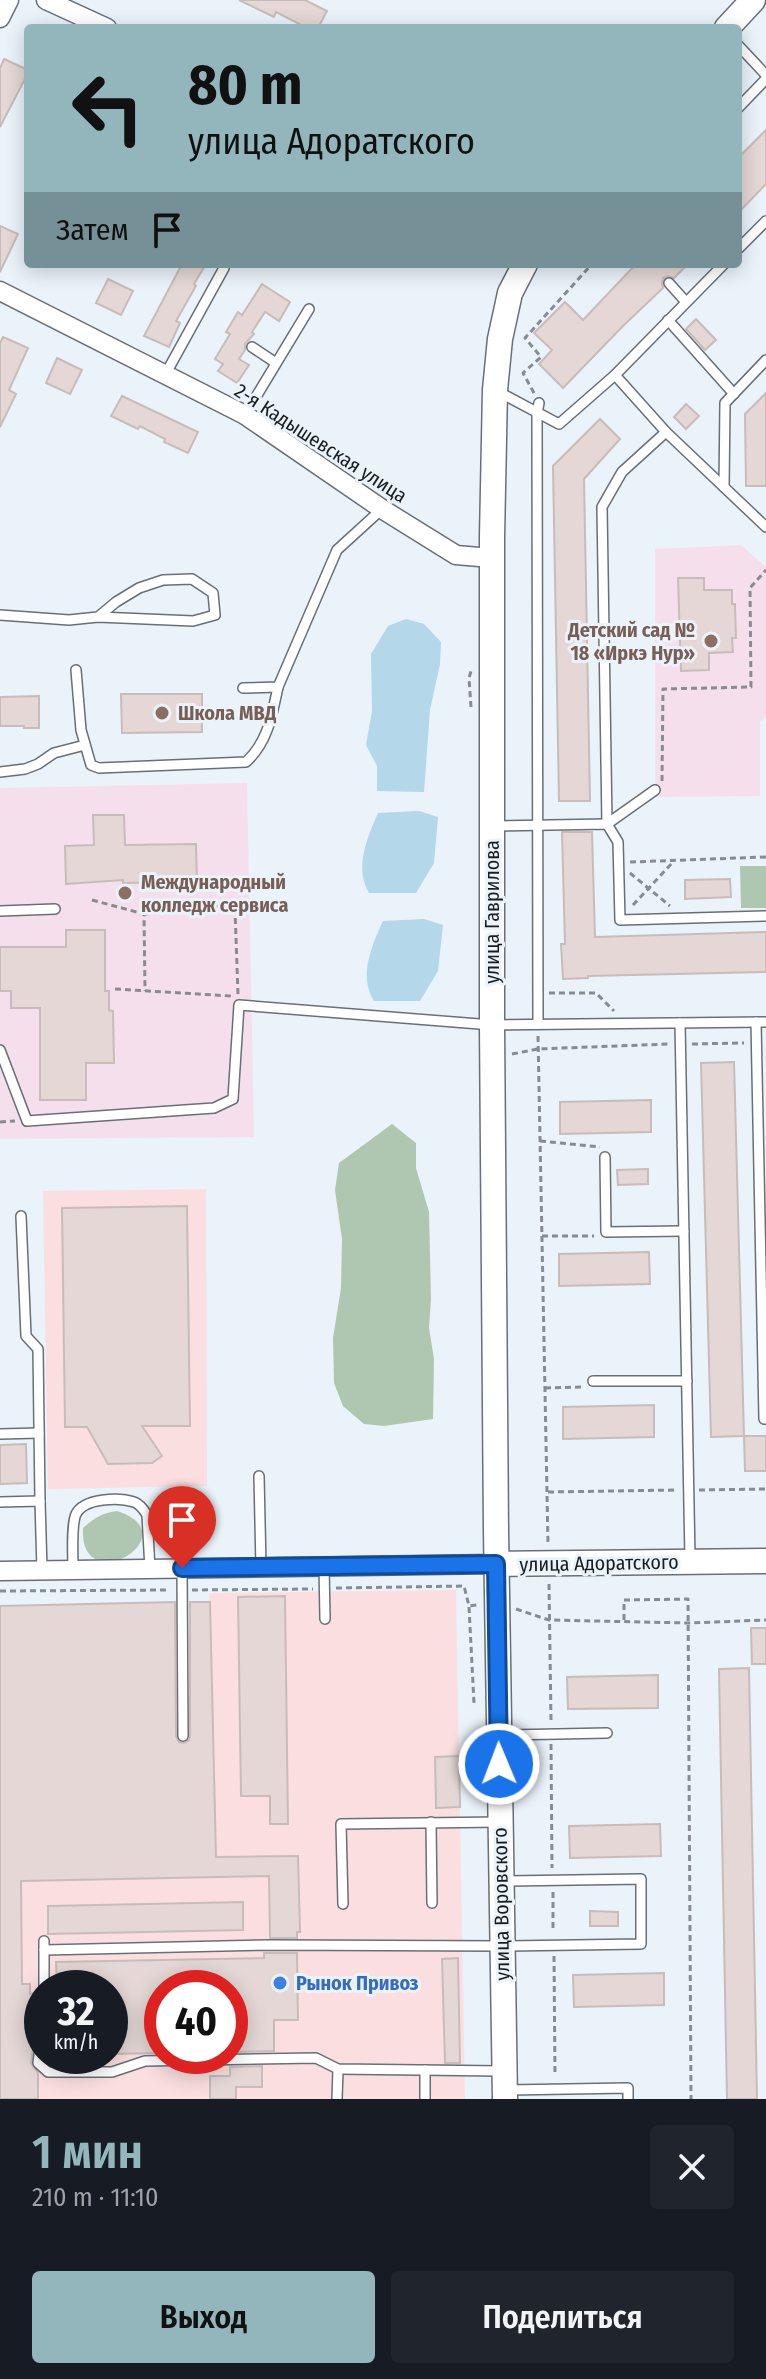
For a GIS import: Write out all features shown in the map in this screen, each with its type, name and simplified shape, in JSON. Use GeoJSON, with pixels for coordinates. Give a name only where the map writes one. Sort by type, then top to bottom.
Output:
{"type":"FeatureCollection","features":[{"type":"Feature","properties":{"kind":"street"},"geometry":{"type":"LineString","coordinates":[[0,18],[9,0]]}},
{"type":"Feature","properties":{"kind":"street"},"geometry":{"type":"LineString","coordinates":[[46,0],[98,24]]}},
{"type":"Feature","properties":{"kind":"street"},"geometry":{"type":"LineString","coordinates":[[731,24],[753,0]]}},
{"type":"Feature","properties":{"kind":"street","name":"улица Гаврилова"},"geometry":{"type":"LineString","coordinates":[[496,1564],[491,558],[495,390],[500,339],[506,291],[522,268]]}},
{"type":"Feature","properties":{"kind":"street","name":"2-я Кадышевская улица"},"geometry":{"type":"LineString","coordinates":[[0,291],[245,415],[382,509],[456,555],[491,558]]}},
{"type":"Feature","properties":{"kind":"street","name":"улица Адоратского"},"geometry":{"type":"LineString","coordinates":[[0,1571],[766,1561]]}},
{"type":"Feature","properties":{"kind":"street","name":"улица Воровского"},"geometry":{"type":"LineString","coordinates":[[496,1564],[505,2086]]}},
{"type":"Feature","properties":{"kind":"lane"},"geometry":{"type":"LineString","coordinates":[[742,50],[766,77],[742,104]]}},
{"type":"Feature","properties":{"kind":"lane"},"geometry":{"type":"LineString","coordinates":[[742,245],[766,221]]}},
{"type":"Feature","properties":{"kind":"lane"},"geometry":{"type":"LineString","coordinates":[[165,375],[224,268]]}},
{"type":"Feature","properties":{"kind":"lane"},"geometry":{"type":"LineString","coordinates":[[495,390],[538,408],[559,424],[615,375],[720,268]]}},
{"type":"Feature","properties":{"kind":"lane"},"geometry":{"type":"LineString","coordinates":[[669,283],[686,302]]}},
{"type":"Feature","properties":{"kind":"lane"},"geometry":{"type":"LineString","coordinates":[[245,415],[309,309]]}},
{"type":"Feature","properties":{"kind":"lane"},"geometry":{"type":"LineString","coordinates":[[668,320],[734,394]]}},
{"type":"Feature","properties":{"kind":"lane"},"geometry":{"type":"LineString","coordinates":[[252,347],[276,363]]}},
{"type":"Feature","properties":{"kind":"lane"},"geometry":{"type":"LineString","coordinates":[[724,487],[725,403],[766,360]]}},
{"type":"Feature","properties":{"kind":"lane"},"geometry":{"type":"LineString","coordinates":[[615,375],[666,432],[765,524]]}},
{"type":"Feature","properties":{"kind":"lane"},"geometry":{"type":"LineString","coordinates":[[538,408],[538,1024]]}},
{"type":"Feature","properties":{"kind":"lane"},"geometry":{"type":"LineString","coordinates":[[666,432],[622,472],[602,507],[607,824],[618,842],[620,920],[766,916]]}},
{"type":"Feature","properties":{"kind":"lane"},"geometry":{"type":"LineString","coordinates":[[76,670],[81,730],[91,765],[99,768],[246,762],[257,752],[270,724],[278,687],[337,550],[382,509]]}},
{"type":"Feature","properties":{"kind":"lane"},"geometry":{"type":"LineString","coordinates":[[0,615],[69,620],[98,617],[193,621],[215,615],[213,593],[192,579],[163,580],[139,588],[98,617]]}},
{"type":"Feature","properties":{"kind":"lane"},"geometry":{"type":"LineString","coordinates":[[243,688],[278,687]]}},
{"type":"Feature","properties":{"kind":"lane"},"geometry":{"type":"LineString","coordinates":[[0,772],[25,769],[54,753],[85,745]]}},
{"type":"Feature","properties":{"kind":"lane"},"geometry":{"type":"LineString","coordinates":[[492,826],[607,824],[655,790]]}},
{"type":"Feature","properties":{"kind":"lane"},"geometry":{"type":"LineString","coordinates":[[0,911],[55,909]]}},
{"type":"Feature","properties":{"kind":"lane"},"geometry":{"type":"LineString","coordinates":[[0,1050],[27,1121],[214,1108],[233,1099],[239,1005],[492,1025],[761,1022],[756,1043],[762,1137],[766,1419]]}},
{"type":"Feature","properties":{"kind":"lane"},"geometry":{"type":"LineString","coordinates":[[680,1023],[690,1562]]}},
{"type":"Feature","properties":{"kind":"lane"},"geometry":{"type":"LineString","coordinates":[[605,1157],[606,1232],[684,1231]]}},
{"type":"Feature","properties":{"kind":"lane"},"geometry":{"type":"LineString","coordinates":[[21,1216],[26,1336],[38,1349],[42,1570]]}},
{"type":"Feature","properties":{"kind":"lane"},"geometry":{"type":"LineString","coordinates":[[593,1381],[687,1381]]}},
{"type":"Feature","properties":{"kind":"lane"},"geometry":{"type":"LineString","coordinates":[[0,1434],[39,1433]]}},
{"type":"Feature","properties":{"kind":"lane"},"geometry":{"type":"LineString","coordinates":[[259,1476],[261,1567]]}},
{"type":"Feature","properties":{"kind":"lane"},"geometry":{"type":"LineString","coordinates":[[73,1570],[75,1516],[82,1506],[96,1500],[135,1502],[147,1515],[150,1569]]}},
{"type":"Feature","properties":{"kind":"lane"},"geometry":{"type":"LineString","coordinates":[[0,1502],[40,1501]]}},
{"type":"Feature","properties":{"kind":"lane"},"geometry":{"type":"LineString","coordinates":[[324,1566],[325,1619]]}},
{"type":"Feature","properties":{"kind":"lane"},"geometry":{"type":"LineString","coordinates":[[182,1568],[183,1736]]}},
{"type":"Feature","properties":{"kind":"lane"},"geometry":{"type":"LineString","coordinates":[[499,1735],[607,1733]]}},
{"type":"Feature","properties":{"kind":"lane"},"geometry":{"type":"LineString","coordinates":[[431,1822],[432,1903]]}},
{"type":"Feature","properties":{"kind":"lane"},"geometry":{"type":"LineString","coordinates":[[343,1904],[341,1824],[500,1822]]}},
{"type":"Feature","properties":{"kind":"lane"},"geometry":{"type":"LineString","coordinates":[[44,1970],[44,1946],[641,1944],[641,1879],[501,1881]]}},
{"type":"Feature","properties":{"kind":"lane"},"geometry":{"type":"LineString","coordinates":[[128,2067],[145,2061],[316,2058],[338,2069],[425,2070],[505,2086],[628,2088],[628,2099]]}},
{"type":"Feature","properties":{"kind":"lane"},"geometry":{"type":"LineString","coordinates":[[337,2099],[338,2069]]}},
{"type":"Feature","properties":{"kind":"lane"},"geometry":{"type":"LineString","coordinates":[[425,2070],[425,2099]]}},
{"type":"Feature","properties":{"kind":"path"},"geometry":{"type":"LineString","coordinates":[[538,408],[523,373],[541,357],[525,338],[588,268]]}},
{"type":"Feature","properties":{"kind":"path"},"geometry":{"type":"LineString","coordinates":[[655,790],[662,785],[663,689],[751,687],[750,588],[766,570]]}},
{"type":"Feature","properties":{"kind":"path"},"geometry":{"type":"LineString","coordinates":[[618,862],[766,857]]}},
{"type":"Feature","properties":{"kind":"path"},"geometry":{"type":"LineString","coordinates":[[620,920],[675,860]]}},
{"type":"Feature","properties":{"kind":"path"},"geometry":{"type":"LineString","coordinates":[[618,862],[684,918]]}},
{"type":"Feature","properties":{"kind":"path"},"geometry":{"type":"LineString","coordinates":[[92,900],[144,914],[222,906],[235,910],[239,1005]]}},
{"type":"Feature","properties":{"kind":"path"},"geometry":{"type":"LineString","coordinates":[[144,914],[145,991]]}},
{"type":"Feature","properties":{"kind":"path"},"geometry":{"type":"LineString","coordinates":[[537,992],[596,993],[627,1023]]}},
{"type":"Feature","properties":{"kind":"path"},"geometry":{"type":"LineString","coordinates":[[492,1058],[538,1049],[756,1043]]}},
{"type":"Feature","properties":{"kind":"path"},"geometry":{"type":"LineString","coordinates":[[540,1141],[603,1147],[605,1157]]}},
{"type":"Feature","properties":{"kind":"path"},"geometry":{"type":"LineString","coordinates":[[542,1236],[605,1236],[606,1232]]}},
{"type":"Feature","properties":{"kind":"path"},"geometry":{"type":"LineString","coordinates":[[545,1388],[587,1387],[593,1381]]}},
{"type":"Feature","properties":{"kind":"path"},"geometry":{"type":"LineString","coordinates":[[548,1492],[766,1489]]}},
{"type":"Feature","properties":{"kind":"path"},"geometry":{"type":"LineString","coordinates":[[0,1591],[464,1586],[469,1606],[474,1703]]}},
{"type":"Feature","properties":{"kind":"path"},"geometry":{"type":"LineString","coordinates":[[624,1621],[624,1600],[688,1599],[691,2099]]}},
{"type":"Feature","properties":{"kind":"path"},"geometry":{"type":"LineString","coordinates":[[469,1606],[497,1603],[549,1620],[689,1623],[766,1620]]}},
{"type":"Feature","properties":{"kind":"shaded area","name":"Детский сад № 18 «Иркэ Нур»"},"geometry":{"type":"Polygon","coordinates":[[[741,545],[766,567],[766,716],[760,722],[760,796],[655,797],[655,549],[741,545]]]}},
{"type":"Feature","properties":{"kind":"shaded area","name":"Международный колледж сервиса"},"geometry":{"type":"Polygon","coordinates":[[[247,783],[254,1137],[0,1139],[0,788],[247,783]]]}},
{"type":"Feature","properties":{"kind":"shaded area"},"geometry":{"type":"Polygon","coordinates":[[[206,1189],[207,1486],[48,1489],[43,1191],[206,1189]]]}},
{"type":"Feature","properties":{"kind":"shaded area"},"geometry":{"type":"Polygon","coordinates":[[[456,1590],[465,2099],[0,2099],[0,1851],[216,1847],[209,1593],[456,1590]]]}},
{"type":"Feature","properties":{"kind":"green space"},"geometry":{"type":"Polygon","coordinates":[[[740,866],[766,866],[766,908],[741,908],[740,866]]]}},
{"type":"Feature","properties":{"kind":"green space"},"geometry":{"type":"Polygon","coordinates":[[[392,1124],[416,1143],[416,1168],[429,1212],[433,1419],[384,1426],[364,1424],[343,1406],[334,1383],[333,1338],[341,1288],[342,1239],[335,1190],[339,1163],[392,1124]]]}},
{"type":"Feature","properties":{"kind":"green space"},"geometry":{"type":"Polygon","coordinates":[[[117,1511],[137,1522],[142,1534],[138,1546],[126,1556],[112,1561],[97,1560],[86,1550],[83,1528],[98,1516],[117,1511]]]}},
{"type":"Feature","properties":{"kind":"water"},"geometry":{"type":"Polygon","coordinates":[[[406,619],[424,624],[441,642],[440,664],[430,710],[424,792],[377,791],[377,766],[366,745],[372,711],[371,654],[388,626],[406,619]]]}},
{"type":"Feature","properties":{"kind":"water"},"geometry":{"type":"Polygon","coordinates":[[[419,811],[438,817],[434,863],[416,893],[369,893],[362,863],[378,813],[419,811]]]}},
{"type":"Feature","properties":{"kind":"water"},"geometry":{"type":"Polygon","coordinates":[[[424,919],[443,925],[438,971],[420,1001],[374,1001],[367,981],[368,961],[383,921],[424,919]]]}},
{"type":"Feature","properties":{"kind":"building"},"geometry":{"type":"Polygon","coordinates":[[[239,0],[305,0],[327,11],[320,24],[299,24],[276,12],[274,17],[239,0]]]}},
{"type":"Feature","properties":{"kind":"building"},"geometry":{"type":"Polygon","coordinates":[[[4,59],[24,68],[24,81],[0,127],[0,68],[4,59]]]}},
{"type":"Feature","properties":{"kind":"building"},"geometry":{"type":"Polygon","coordinates":[[[766,130],[766,184],[742,209],[742,154],[766,130]]]}},
{"type":"Feature","properties":{"kind":"building"},"geometry":{"type":"Polygon","coordinates":[[[0,226],[18,234],[0,272],[0,226]]]}},
{"type":"Feature","properties":{"kind":"building"},"geometry":{"type":"Polygon","coordinates":[[[180,268],[204,268],[176,321],[180,323],[169,347],[144,336],[180,268]]]}},
{"type":"Feature","properties":{"kind":"building"},"geometry":{"type":"Polygon","coordinates":[[[632,268],[684,268],[674,278],[663,278],[663,288],[563,388],[539,364],[552,350],[534,333],[565,302],[583,320],[632,268]]]}},
{"type":"Feature","properties":{"kind":"building"},"geometry":{"type":"Polygon","coordinates":[[[108,279],[133,291],[121,315],[96,303],[108,279]]]}},
{"type":"Feature","properties":{"kind":"building"},"geometry":{"type":"Polygon","coordinates":[[[262,284],[290,302],[279,321],[265,312],[239,359],[249,365],[237,383],[218,371],[223,364],[215,359],[230,334],[226,332],[238,312],[242,315],[262,284]]]}},
{"type":"Feature","properties":{"kind":"building"},"geometry":{"type":"Polygon","coordinates":[[[696,319],[716,340],[705,350],[686,329],[696,319]]]}},
{"type":"Feature","properties":{"kind":"building"},"geometry":{"type":"Polygon","coordinates":[[[3,337],[28,348],[9,390],[16,394],[0,427],[0,343],[3,337]]]}},
{"type":"Feature","properties":{"kind":"building"},"geometry":{"type":"Polygon","coordinates":[[[57,358],[82,370],[70,394],[46,383],[57,358]]]}},
{"type":"Feature","properties":{"kind":"building"},"geometry":{"type":"Polygon","coordinates":[[[766,393],[766,486],[746,486],[745,414],[766,393]]]}},
{"type":"Feature","properties":{"kind":"building"},"geometry":{"type":"Polygon","coordinates":[[[122,396],[198,432],[188,453],[140,426],[138,429],[111,416],[122,396]]]}},
{"type":"Feature","properties":{"kind":"building"},"geometry":{"type":"Polygon","coordinates":[[[686,404],[699,416],[686,429],[674,417],[686,404]]]}},
{"type":"Feature","properties":{"kind":"building"},"geometry":{"type":"Polygon","coordinates":[[[600,419],[620,439],[584,479],[590,801],[559,801],[553,466],[600,419]]]}},
{"type":"Feature","properties":{"kind":"building"},"geometry":{"type":"Polygon","coordinates":[[[678,578],[704,578],[704,590],[732,590],[736,638],[732,638],[733,652],[709,653],[709,670],[681,671],[678,578]]]}},
{"type":"Feature","properties":{"kind":"building","name":"Школа МВД"},"geometry":{"type":"Polygon","coordinates":[[[121,694],[202,694],[202,732],[122,733],[121,694]]]}},
{"type":"Feature","properties":{"kind":"building"},"geometry":{"type":"Polygon","coordinates":[[[39,696],[39,728],[0,726],[0,697],[39,696]]]}},
{"type":"Feature","properties":{"kind":"building"},"geometry":{"type":"Polygon","coordinates":[[[93,815],[124,815],[125,845],[196,844],[197,882],[123,883],[123,880],[66,884],[65,846],[94,845],[93,815]]]}},
{"type":"Feature","properties":{"kind":"building"},"geometry":{"type":"Polygon","coordinates":[[[562,832],[592,832],[595,937],[766,932],[766,972],[563,979],[562,832]]]}},
{"type":"Feature","properties":{"kind":"building"},"geometry":{"type":"Polygon","coordinates":[[[730,879],[731,897],[685,899],[685,880],[730,879]]]}},
{"type":"Feature","properties":{"kind":"building"},"geometry":{"type":"Polygon","coordinates":[[[66,930],[105,930],[105,991],[109,991],[109,1010],[113,1011],[114,1063],[86,1063],[86,1100],[40,1100],[40,1008],[11,1008],[11,991],[0,991],[0,947],[66,947],[66,930]]]}},
{"type":"Feature","properties":{"kind":"building"},"geometry":{"type":"Polygon","coordinates":[[[734,1062],[744,1436],[711,1437],[701,1063],[734,1062]]]}},
{"type":"Feature","properties":{"kind":"building"},"geometry":{"type":"Polygon","coordinates":[[[651,1100],[651,1132],[560,1134],[560,1102],[651,1100]]]}},
{"type":"Feature","properties":{"kind":"building"},"geometry":{"type":"Polygon","coordinates":[[[648,1169],[648,1184],[618,1185],[617,1170],[648,1169]]]}},
{"type":"Feature","properties":{"kind":"building"},"geometry":{"type":"Polygon","coordinates":[[[187,1206],[190,1426],[142,1426],[162,1456],[152,1463],[108,1464],[87,1427],[65,1427],[62,1208],[187,1206]]]}},
{"type":"Feature","properties":{"kind":"building"},"geometry":{"type":"Polygon","coordinates":[[[649,1252],[650,1284],[559,1286],[559,1254],[649,1252]]]}},
{"type":"Feature","properties":{"kind":"building"},"geometry":{"type":"Polygon","coordinates":[[[654,1405],[654,1437],[563,1439],[563,1407],[654,1405]]]}},
{"type":"Feature","properties":{"kind":"building"},"geometry":{"type":"Polygon","coordinates":[[[744,1436],[766,1436],[766,1471],[745,1471],[744,1436]]]}},
{"type":"Feature","properties":{"kind":"building"},"geometry":{"type":"Polygon","coordinates":[[[26,1444],[27,1483],[0,1484],[0,1445],[26,1444]]]}},
{"type":"Feature","properties":{"kind":"building"},"geometry":{"type":"Polygon","coordinates":[[[285,1596],[288,1824],[270,1824],[270,1796],[241,1796],[238,1597],[285,1596]]]}},
{"type":"Feature","properties":{"kind":"building"},"geometry":{"type":"Polygon","coordinates":[[[175,1602],[176,1736],[179,1742],[184,1743],[190,1736],[190,1602],[210,1602],[216,1857],[298,1856],[300,1932],[297,1932],[297,1938],[270,1938],[269,1876],[21,1881],[24,2074],[38,2074],[38,2099],[0,2099],[0,1606],[175,1602]]]}},
{"type":"Feature","properties":{"kind":"building"},"geometry":{"type":"Polygon","coordinates":[[[751,1628],[766,1628],[766,1664],[752,1664],[751,1628]]]}},
{"type":"Feature","properties":{"kind":"building"},"geometry":{"type":"Polygon","coordinates":[[[749,1668],[757,2099],[727,2099],[719,1669],[749,1668]]]}},
{"type":"Feature","properties":{"kind":"building"},"geometry":{"type":"Polygon","coordinates":[[[658,1675],[658,1708],[568,1709],[567,1677],[658,1675]]]}},
{"type":"Feature","properties":{"kind":"building"},"geometry":{"type":"Polygon","coordinates":[[[459,1756],[460,1807],[436,1808],[435,1757],[459,1756]]]}},
{"type":"Feature","properties":{"kind":"building"},"geometry":{"type":"Polygon","coordinates":[[[660,1824],[661,1856],[570,1858],[569,1826],[660,1824]]]}},
{"type":"Feature","properties":{"kind":"building"},"geometry":{"type":"Polygon","coordinates":[[[243,1902],[243,1930],[48,1934],[48,1906],[243,1902]]]}},
{"type":"Feature","properties":{"kind":"building"},"geometry":{"type":"Polygon","coordinates":[[[590,1911],[618,1912],[618,1926],[590,1926],[590,1911]]]}},
{"type":"Feature","properties":{"kind":"building"},"geometry":{"type":"Polygon","coordinates":[[[264,1953],[297,1953],[298,2020],[274,2020],[274,2051],[248,2052],[248,1970],[144,1970],[144,2053],[128,2054],[128,1970],[56,1970],[56,1962],[264,1958],[264,1953]]]}},
{"type":"Feature","properties":{"kind":"building"},"geometry":{"type":"Polygon","coordinates":[[[458,1958],[460,2063],[445,2063],[442,1959],[458,1958]]]}},
{"type":"Feature","properties":{"kind":"building"},"geometry":{"type":"Polygon","coordinates":[[[664,1973],[664,2005],[574,2007],[573,1975],[664,1973]]]}},
{"type":"Feature","properties":{"kind":"building"},"geometry":{"type":"Polygon","coordinates":[[[248,2066],[262,2066],[262,2087],[236,2087],[236,2099],[210,2099],[210,2076],[248,2074],[248,2066]]]}},
{"type":"Feature","properties":{"kind":"place","name":"Детский сад № 18 «Иркэ Нур»"},"geometry":{"type":"Point","coordinates":[711,641]}},
{"type":"Feature","properties":{"kind":"place","name":"Школа МВД"},"geometry":{"type":"Point","coordinates":[162,713]}},
{"type":"Feature","properties":{"kind":"place","name":"Международный колледж сервиса"},"geometry":{"type":"Point","coordinates":[125,893]}},
{"type":"Feature","properties":{"kind":"place","name":"Рынок Привоз"},"geometry":{"type":"Point","coordinates":[280,1983]}},
{"type":"Feature","properties":{"kind":"route"},"geometry":{"type":"LineString","coordinates":[[182,1568],[496,1564],[499,1764]]}}]}
